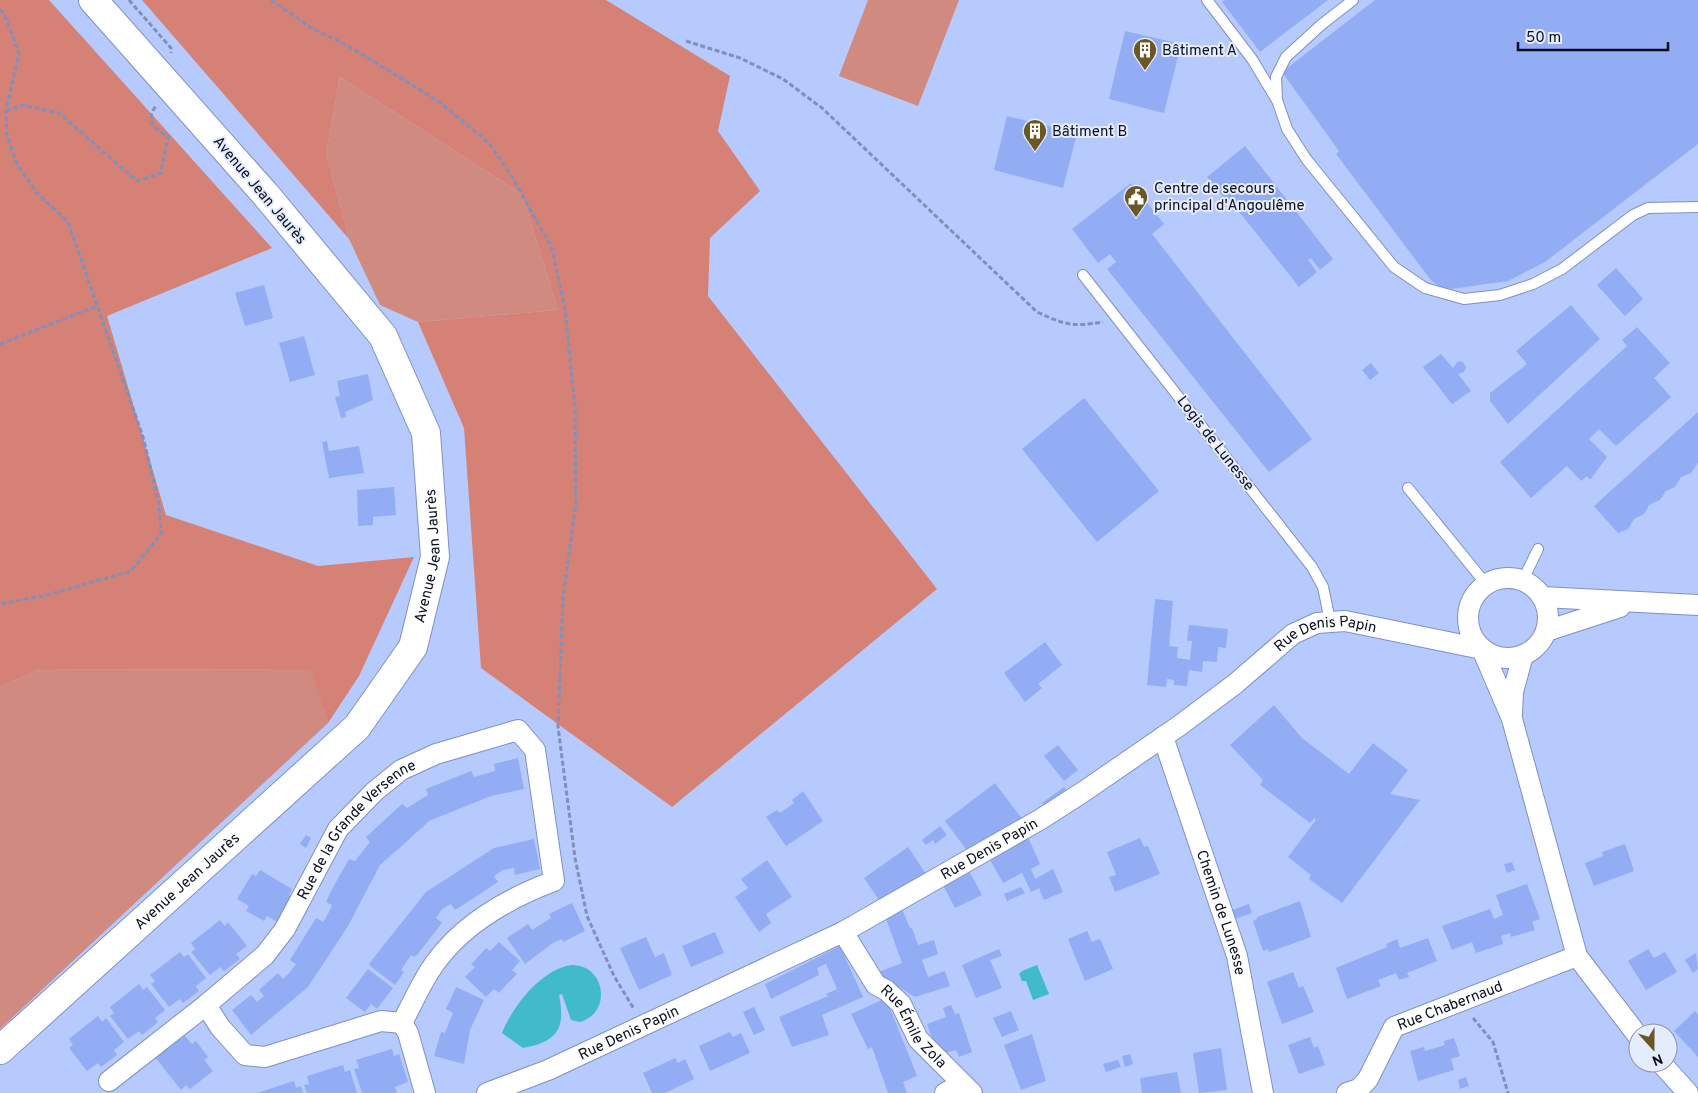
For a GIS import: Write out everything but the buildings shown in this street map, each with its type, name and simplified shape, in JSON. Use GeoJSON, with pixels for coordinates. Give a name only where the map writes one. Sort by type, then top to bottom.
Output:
{"type":"FeatureCollection","features":[{"type":"Feature","properties":{"kind":"main road","name":"Avenue Jean Jaurès"},"geometry":{"type":"LineString","coordinates":[[0,1050],[357,727],[413,647],[435,557],[426,433],[382,336],[266,195],[93,0]]}},
{"type":"Feature","properties":{"kind":"street"},"geometry":{"type":"LineString","coordinates":[[1482,649],[1500,657],[1523,655],[1541,641],[1546,631],[1547,608],[1542,597],[1534,587],[1523,580],[1511,577],[1498,578],[1476,592],[1467,616],[1474,640],[1482,649],[1512,718],[1576,956],[1628,1023]]}},
{"type":"Feature","properties":{"kind":"street"},"geometry":{"type":"LineString","coordinates":[[1542,597],[1698,605]]}},
{"type":"Feature","properties":{"kind":"street"},"geometry":{"type":"LineString","coordinates":[[1546,631],[1635,603]]}},
{"type":"Feature","properties":{"kind":"street"},"geometry":{"type":"LineString","coordinates":[[1433,640],[1467,616]]}},
{"type":"Feature","properties":{"kind":"street","name":"Rue Denis Papin"},"geometry":{"type":"LineString","coordinates":[[487,1093],[548,1070],[842,932],[1041,819],[1163,738],[1234,684],[1293,634],[1317,623],[1345,621],[1482,649]]}},
{"type":"Feature","properties":{"kind":"street"},"geometry":{"type":"LineString","coordinates":[[1512,718],[1513,692],[1523,655]]}},
{"type":"Feature","properties":{"kind":"street","name":"Rue de la Grande Versenne"},"geometry":{"type":"LineString","coordinates":[[109,1081],[206,1005],[265,955],[285,929],[338,828],[375,791],[401,770],[436,754],[518,730],[535,750],[554,881],[520,894],[465,930],[430,971],[402,1023]]}},
{"type":"Feature","properties":{"kind":"street","name":"Chemin de Lunesse"},"geometry":{"type":"LineString","coordinates":[[1163,738],[1237,956],[1263,1093]]}},
{"type":"Feature","properties":{"kind":"street","name":"Rue Émile Zola"},"geometry":{"type":"LineString","coordinates":[[842,932],[876,985],[886,990],[901,1004],[918,1039],[960,1090]]}},
{"type":"Feature","properties":{"kind":"street","name":"Rue Chabernaud"},"geometry":{"type":"LineString","coordinates":[[1356,1092],[1368,1079],[1394,1027],[1576,956]]}},
{"type":"Feature","properties":{"kind":"street"},"geometry":{"type":"LineString","coordinates":[[206,1005],[220,1027],[245,1055],[265,1057],[382,1021],[402,1023],[408,1033],[425,1093]]}},
{"type":"Feature","properties":{"kind":"street"},"geometry":{"type":"LineString","coordinates":[[1670,1073],[1688,1093]]}},
{"type":"Feature","properties":{"kind":"lane"},"geometry":{"type":"LineString","coordinates":[[1207,0],[1252,59],[1277,100],[1287,129],[1307,160],[1394,267],[1424,288],[1464,299],[1500,295],[1533,284],[1562,269],[1633,215],[1648,208],[1698,207]]}},
{"type":"Feature","properties":{"kind":"lane"},"geometry":{"type":"LineString","coordinates":[[1277,100],[1276,77],[1286,57],[1321,24],[1353,0]]}},
{"type":"Feature","properties":{"kind":"lane","name":"Logis de Lunesse"},"geometry":{"type":"LineString","coordinates":[[1083,275],[1312,568],[1323,587],[1330,621]]}},
{"type":"Feature","properties":{"kind":"lane"},"geometry":{"type":"LineString","coordinates":[[1408,488],[1486,584]]}},
{"type":"Feature","properties":{"kind":"lane"},"geometry":{"type":"LineString","coordinates":[[1523,580],[1538,550]]}},
{"type":"Feature","properties":{"kind":"path"},"geometry":{"type":"LineString","coordinates":[[271,0],[313,29],[345,44],[438,101],[489,143],[512,175],[552,248],[565,308],[575,406],[576,435],[576,503],[563,597],[558,727],[575,858],[587,916],[614,976],[644,1025]]}},
{"type":"Feature","properties":{"kind":"path"},"geometry":{"type":"LineString","coordinates":[[0,10],[4,13],[19,53],[6,111],[7,136],[17,164],[37,193],[68,222],[143,437],[159,503],[161,534],[131,571],[47,595],[0,604]]}},
{"type":"Feature","properties":{"kind":"path"},"geometry":{"type":"LineString","coordinates":[[686,41],[740,58],[783,79],[822,108],[1037,312],[1063,324],[1079,326],[1118,319]]}},
{"type":"Feature","properties":{"kind":"path"},"geometry":{"type":"LineString","coordinates":[[6,111],[22,105],[59,113],[137,181],[161,172],[168,136],[155,130],[150,122],[152,112],[172,87]]}},
{"type":"Feature","properties":{"kind":"path"},"geometry":{"type":"LineString","coordinates":[[0,344],[96,306]]}},
{"type":"Feature","properties":{"kind":"path"},"geometry":{"type":"LineString","coordinates":[[1454,1004],[1478,1022],[1493,1042],[1508,1093]]}},
{"type":"Feature","properties":{"kind":"shaded area"},"geometry":{"type":"Polygon","coordinates":[[[0,0],[49,0],[272,248],[107,316],[166,515],[318,566],[414,557],[359,676],[328,723],[311,670],[40,669],[0,687],[0,0]]]}},
{"type":"Feature","properties":{"kind":"shaded area"},"geometry":{"type":"Polygon","coordinates":[[[142,0],[606,0],[730,76],[718,131],[760,191],[710,238],[708,296],[937,589],[672,807],[481,668],[464,428],[418,322],[558,310],[522,194],[340,77],[326,153],[349,239],[142,0]]]}},
{"type":"Feature","properties":{"kind":"shaded area"},"geometry":{"type":"Polygon","coordinates":[[[868,0],[959,0],[918,106],[839,76],[868,0]]]}},
{"type":"Feature","properties":{"kind":"shaded area"},"geometry":{"type":"Polygon","coordinates":[[[340,77],[522,194],[558,310],[418,322],[380,305],[349,239],[326,153],[340,77]]]}},
{"type":"Feature","properties":{"kind":"shaded area"},"geometry":{"type":"Polygon","coordinates":[[[40,669],[312,670],[328,723],[0,1029],[0,687],[40,669]]]}},
{"type":"Feature","properties":{"kind":"shaded area"},"geometry":{"type":"Polygon","coordinates":[[[572,965],[583,967],[592,973],[598,981],[601,990],[600,1000],[597,1009],[590,1017],[580,1022],[571,1020],[562,994],[559,995],[561,1007],[560,1025],[551,1038],[523,1048],[502,1033],[513,1012],[539,981],[561,968],[572,965]]]}},
{"type":"Feature","properties":{"kind":"shaded area"},"geometry":{"type":"Polygon","coordinates":[[[1037,965],[1049,994],[1033,1000],[1026,981],[1022,981],[1019,974],[1037,965]]]}},
{"type":"Feature","properties":{"kind":"place","name":"Bâtiment A"},"geometry":{"type":"Point","coordinates":[1145,71]}},
{"type":"Feature","properties":{"kind":"place","name":"Bâtiment B"},"geometry":{"type":"Point","coordinates":[1035,152]}},
{"type":"Feature","properties":{"kind":"place","name":"Centre de secours principal d'Angoulême"},"geometry":{"type":"Point","coordinates":[1136,218]}}]}
